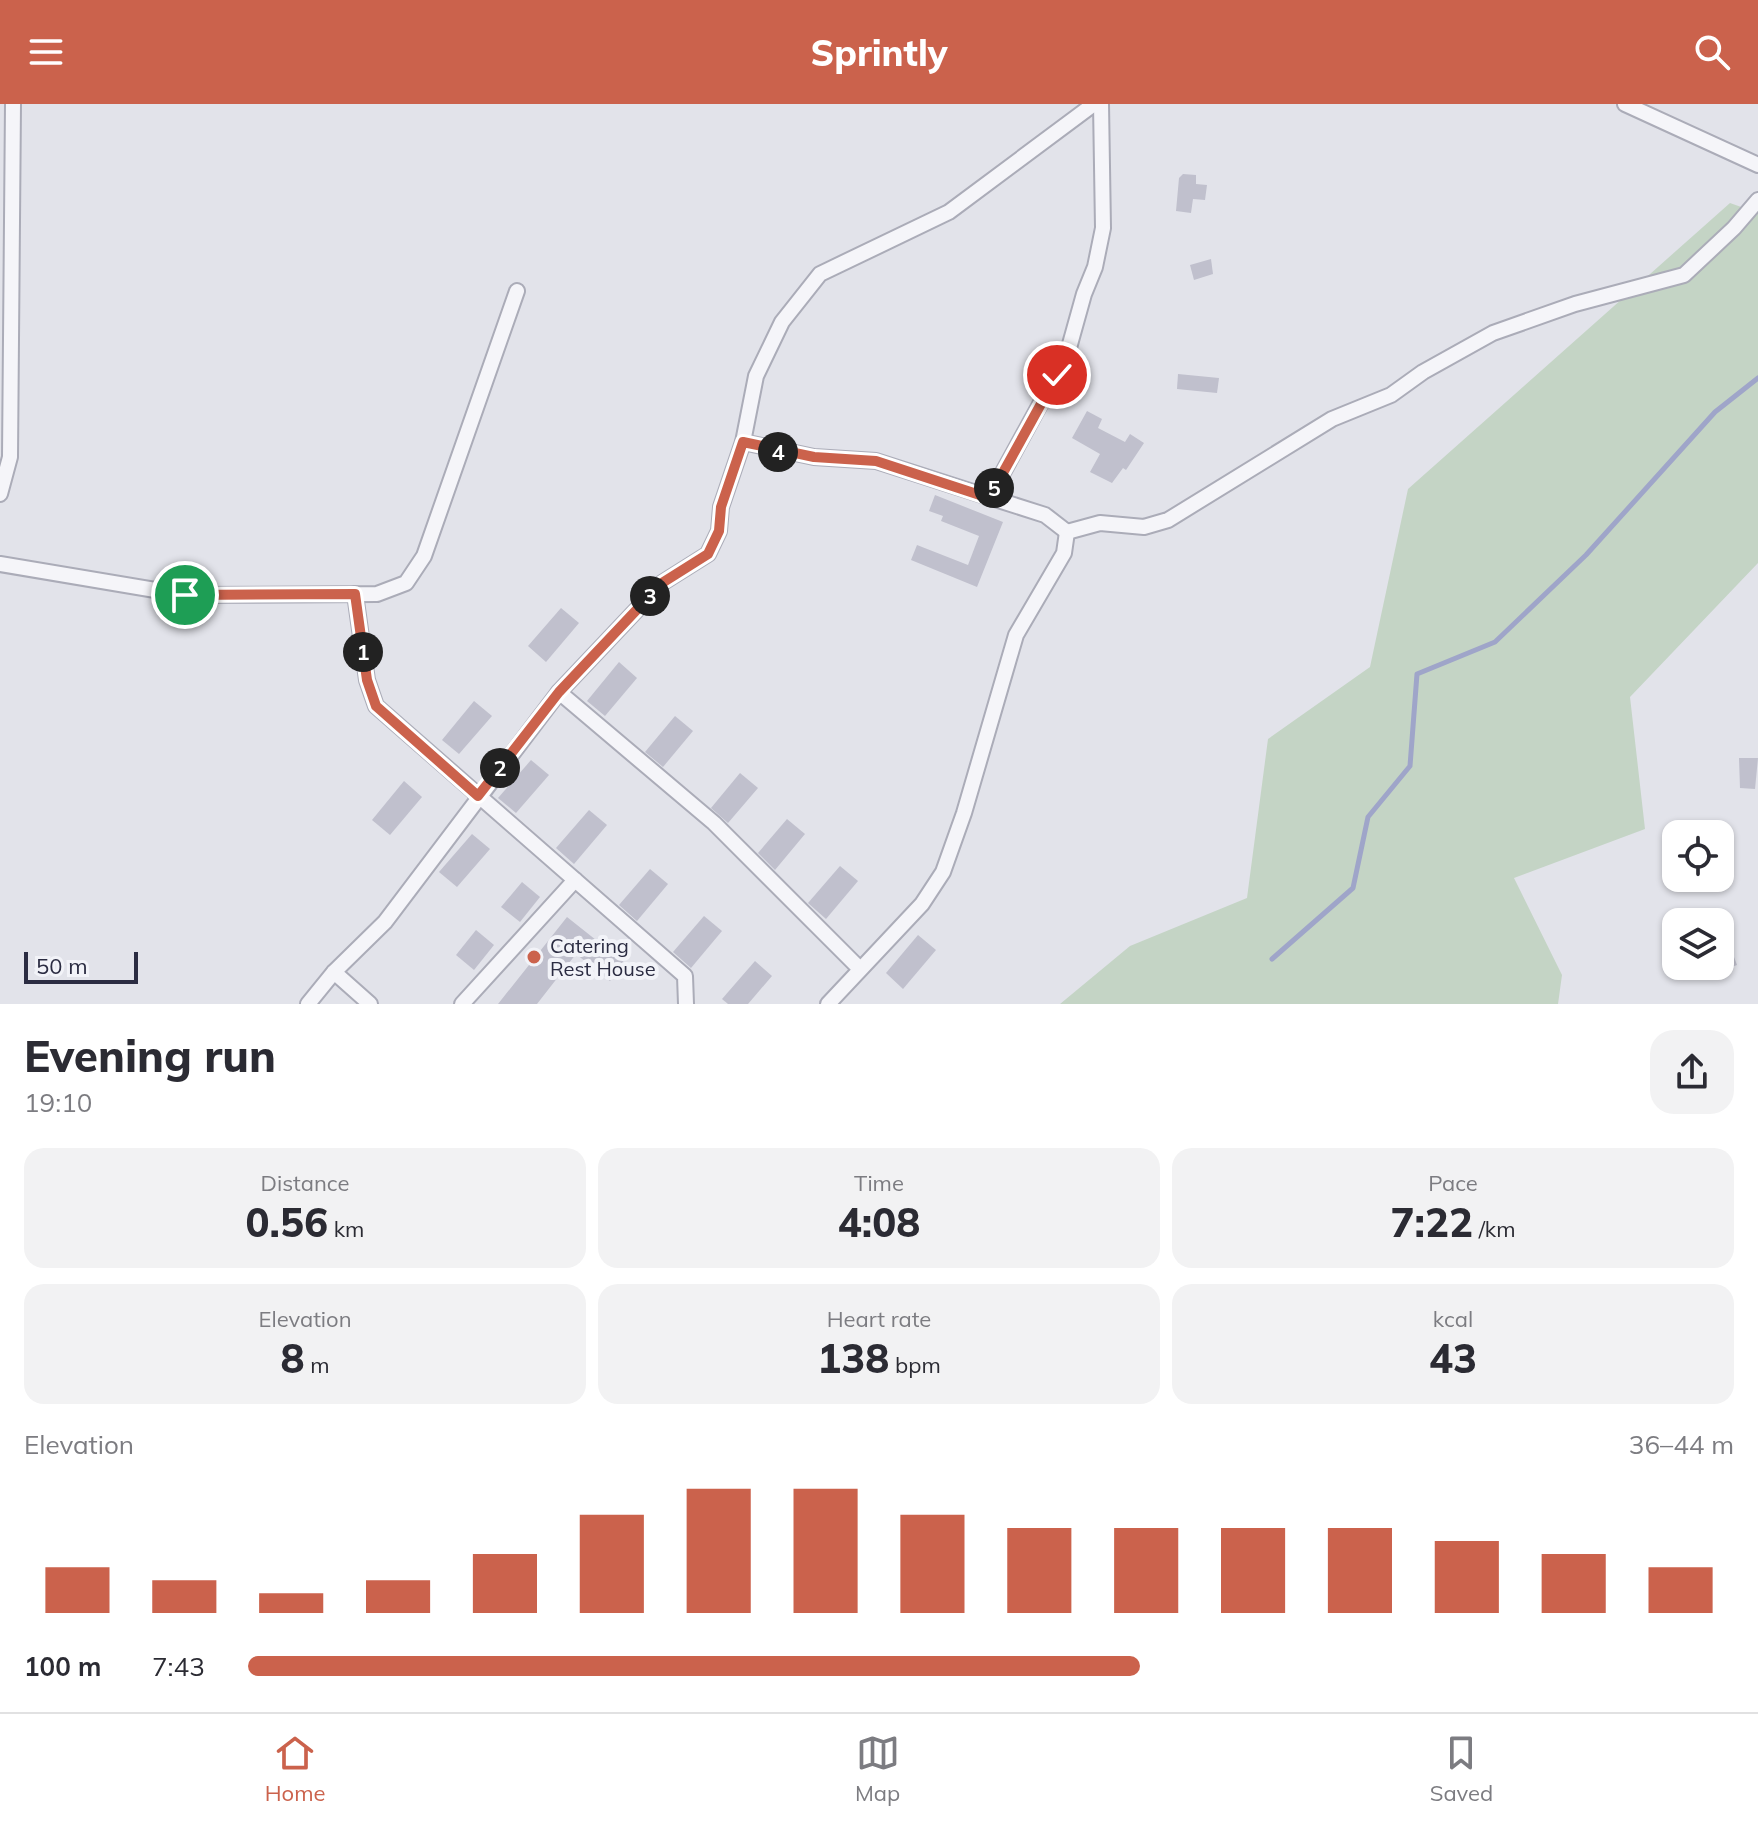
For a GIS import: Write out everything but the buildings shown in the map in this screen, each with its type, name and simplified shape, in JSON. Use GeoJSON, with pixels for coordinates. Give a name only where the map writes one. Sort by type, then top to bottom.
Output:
{"type":"FeatureCollection","features":[{"type":"Feature","properties":{"kind":"street"},"geometry":{"type":"LineString","coordinates":[[0,494],[10,457],[13,104]]}},
{"type":"Feature","properties":{"kind":"street"},"geometry":{"type":"LineString","coordinates":[[308,1004],[334,972],[385,922],[559,692],[662,583],[708,554],[719,531],[721,507],[743,442],[756,376],[782,322],[820,274],[949,212],[1094,104]]}},
{"type":"Feature","properties":{"kind":"street"},"geometry":{"type":"LineString","coordinates":[[989,498],[1067,355],[1095,267],[1103,228],[1101,104]]}},
{"type":"Feature","properties":{"kind":"street"},"geometry":{"type":"LineString","coordinates":[[1625,104],[1758,165]]}},
{"type":"Feature","properties":{"kind":"street"},"geometry":{"type":"LineString","coordinates":[[1067,532],[1100,523],[1144,527],[1168,520],[1332,419],[1391,395],[1423,372],[1493,333],[1575,304],[1684,275],[1734,228],[1758,200]]}},
{"type":"Feature","properties":{"kind":"street"},"geometry":{"type":"LineString","coordinates":[[0,564],[185,595],[377,594],[406,583],[424,556],[517,291]]}},
{"type":"Feature","properties":{"kind":"street"},"geometry":{"type":"LineString","coordinates":[[743,442],[814,457],[876,461],[1045,515],[1067,532]]}},
{"type":"Feature","properties":{"kind":"street"},"geometry":{"type":"LineString","coordinates":[[828,1004],[922,904],[943,872],[964,813],[1016,635],[1064,553],[1067,532]]}},
{"type":"Feature","properties":{"kind":"street"},"geometry":{"type":"LineString","coordinates":[[355,594],[367,680],[376,706],[685,976],[686,1004]]}},
{"type":"Feature","properties":{"kind":"street"},"geometry":{"type":"LineString","coordinates":[[559,692],[714,823],[859,968]]}},
{"type":"Feature","properties":{"kind":"street"},"geometry":{"type":"LineString","coordinates":[[462,1004],[575,880]]}},
{"type":"Feature","properties":{"kind":"street"},"geometry":{"type":"LineString","coordinates":[[334,972],[370,1004]]}},
{"type":"Feature","properties":{"kind":"green space"},"geometry":{"type":"Polygon","coordinates":[[[1730,203],[1758,213],[1758,563],[1630,697],[1645,829],[1514,878],[1562,975],[1558,1004],[1060,1004],[1130,946],[1247,898],[1268,739],[1370,667],[1408,489],[1730,203]]]}},
{"type":"Feature","properties":{"kind":"waterway"},"geometry":{"type":"LineString","coordinates":[[1272,959],[1353,888],[1368,817],[1410,766],[1417,674],[1495,642],[1586,555],[1715,412],[1758,378]]}},
{"type":"Feature","properties":{"kind":"place","name":"Catering Rest House"},"geometry":{"type":"Point","coordinates":[534,957]}},
{"type":"Feature","properties":{"kind":"route"},"geometry":{"type":"LineString","coordinates":[[185,595],[355,594],[367,680],[376,706],[478,796],[559,692],[662,583],[708,554],[719,531],[721,507],[743,442],[814,457],[876,461],[989,498],[1057,375]]}}]}
